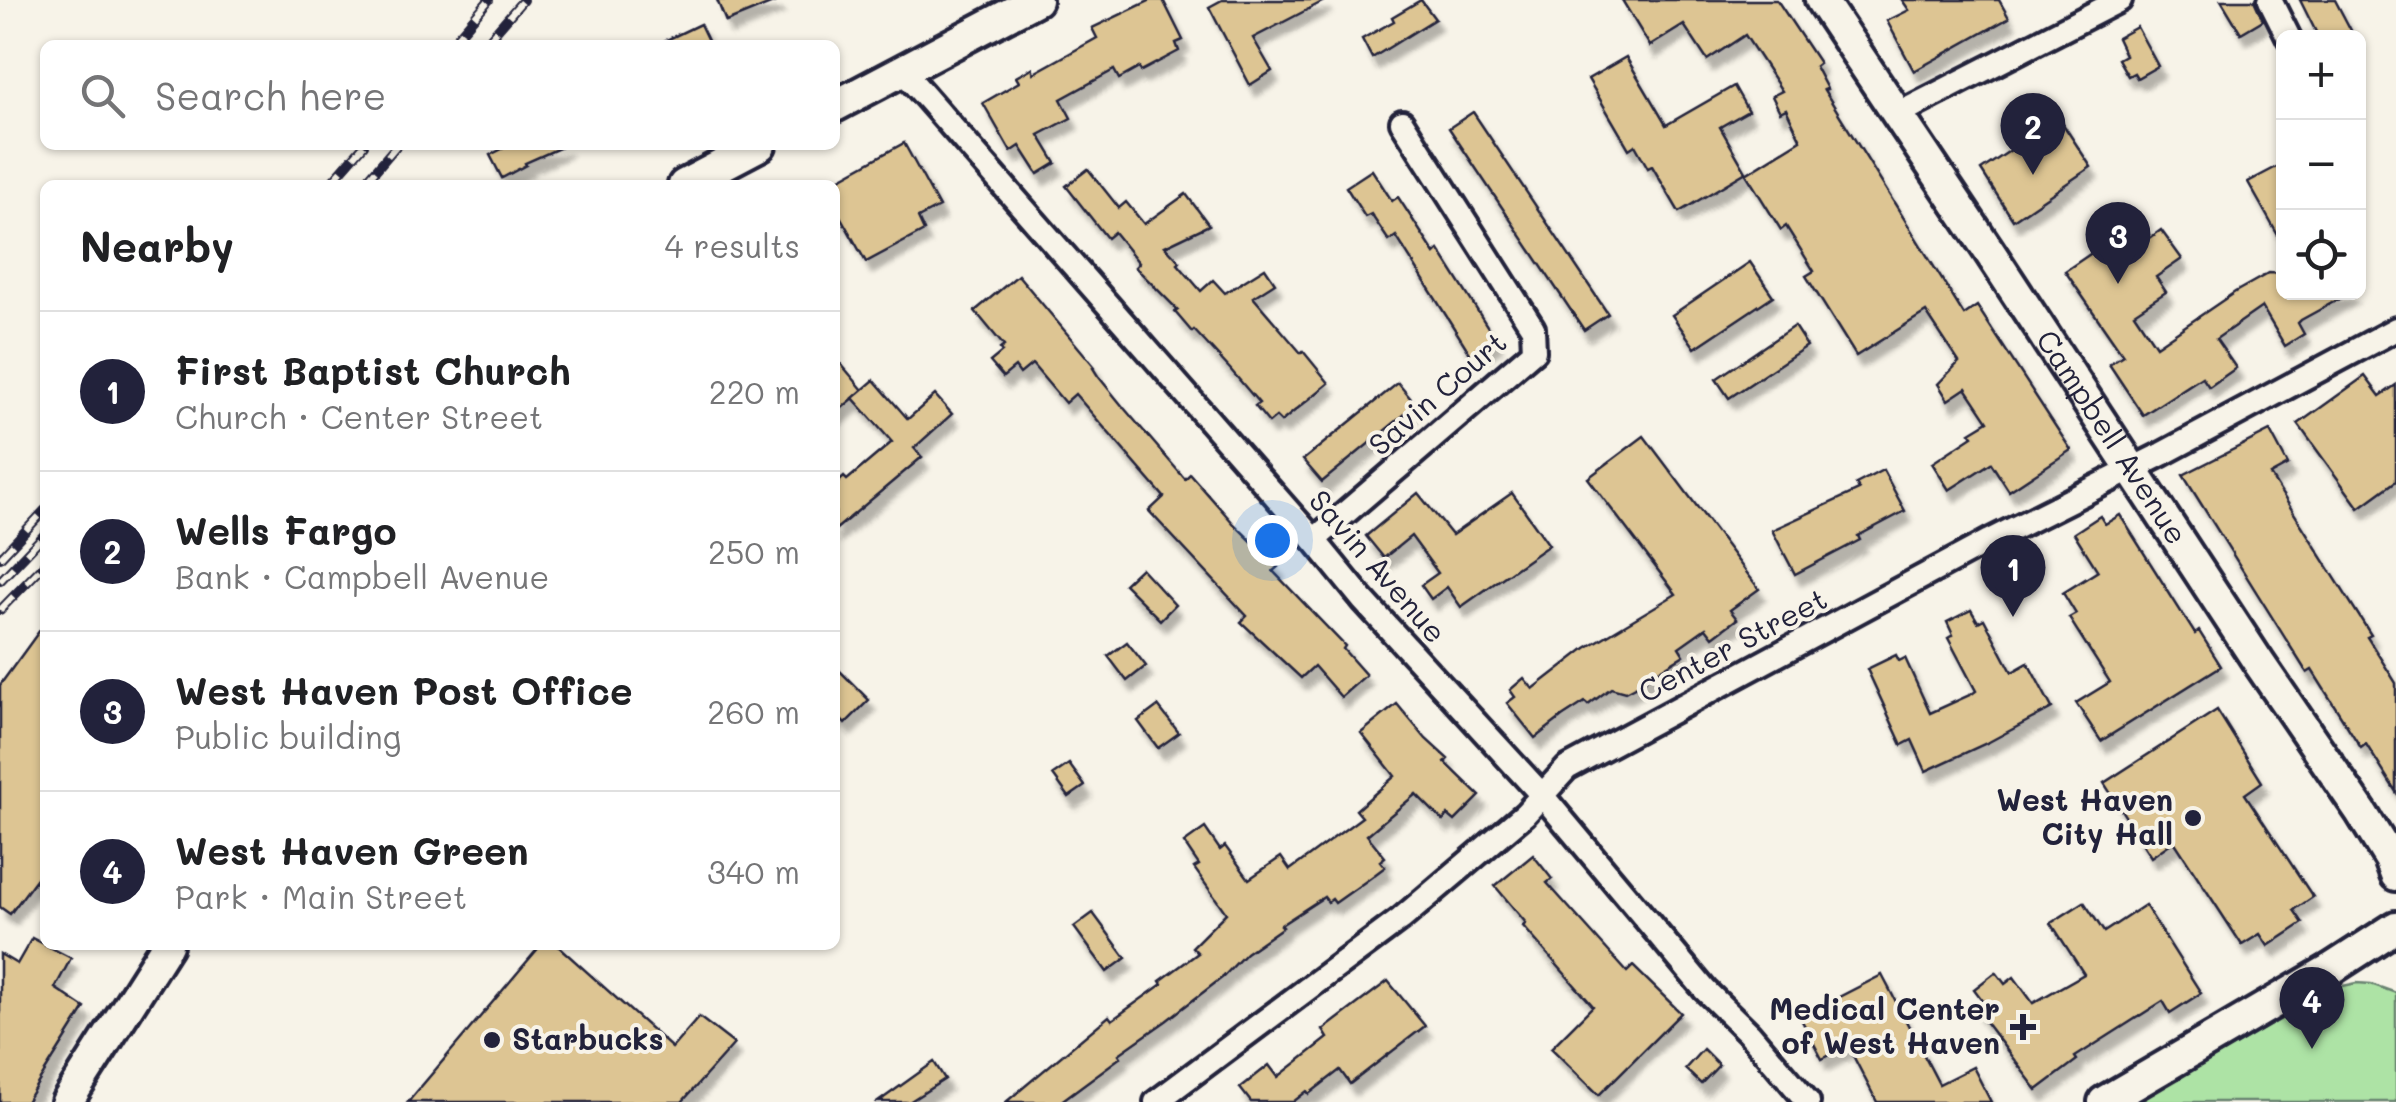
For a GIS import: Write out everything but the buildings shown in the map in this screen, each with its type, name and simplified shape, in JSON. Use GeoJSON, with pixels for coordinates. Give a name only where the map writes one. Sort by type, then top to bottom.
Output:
{"type":"FeatureCollection","features":[{"type":"Feature","properties":{"kind":"main road"},"geometry":{"type":"LineString","coordinates":[[840,103],[1036,0]]}},
{"type":"Feature","properties":{"kind":"main road","name":"Campbell Avenue"},"geometry":{"type":"LineString","coordinates":[[1821,0],[2362,812],[2396,875]]}},
{"type":"Feature","properties":{"kind":"main road"},"geometry":{"type":"LineString","coordinates":[[694,180],[750,150]]}},
{"type":"Feature","properties":{"kind":"main road"},"geometry":{"type":"LineString","coordinates":[[2104,1102],[2396,928]]}},
{"type":"Feature","properties":{"kind":"main road"},"geometry":{"type":"LineString","coordinates":[[66,1102],[164,950]]}},
{"type":"Feature","properties":{"kind":"street"},"geometry":{"type":"LineString","coordinates":[[1896,115],[2120,0]]}},
{"type":"Feature","properties":{"kind":"street"},"geometry":{"type":"LineString","coordinates":[[2270,0],[2284,30]]}},
{"type":"Feature","properties":{"kind":"street","name":"Savin Avenue"},"geometry":{"type":"LineString","coordinates":[[902,70],[1364,600],[1541,794],[1705,990],[1749,1033],[1808,1102]]}},
{"type":"Feature","properties":{"kind":"street","name":"Savin Court"},"geometry":{"type":"LineString","coordinates":[[1314,540],[1534,351],[1534,328],[1402,122]]}},
{"type":"Feature","properties":{"kind":"street","name":"Center Street"},"geometry":{"type":"LineString","coordinates":[[1156,1102],[1401,919],[1525,814],[1567,768],[1990,541],[2396,330]]}},
{"type":"Feature","properties":{"kind":"green space"},"geometry":{"type":"Polygon","coordinates":[[[2357,983],[2396,993],[2396,1102],[2137,1102],[2321,996],[2357,983]]]}},
{"type":"Feature","properties":{"kind":"railway"},"geometry":{"type":"LineString","coordinates":[[454,40],[489,0]]}},
{"type":"Feature","properties":{"kind":"railway"},"geometry":{"type":"LineString","coordinates":[[488,40],[523,0]]}},
{"type":"Feature","properties":{"kind":"railway"},"geometry":{"type":"LineString","coordinates":[[333,180],[360,150]]}},
{"type":"Feature","properties":{"kind":"railway"},"geometry":{"type":"LineString","coordinates":[[367,180],[393,150]]}},
{"type":"Feature","properties":{"kind":"railway"},"geometry":{"type":"LineString","coordinates":[[0,558],[40,515]]}},
{"type":"Feature","properties":{"kind":"railway"},"geometry":{"type":"LineString","coordinates":[[0,581],[40,539]]}},
{"type":"Feature","properties":{"kind":"railway"},"geometry":{"type":"LineString","coordinates":[[0,610],[40,569]]}},
{"type":"Feature","properties":{"kind":"place","name":"Wells Fargo"},"geometry":{"type":"Point","coordinates":[2033,175]}},
{"type":"Feature","properties":{"kind":"place","name":"West Haven Post Office"},"geometry":{"type":"Point","coordinates":[2118,284]}},
{"type":"Feature","properties":{"kind":"place","name":"First Baptist Church"},"geometry":{"type":"Point","coordinates":[2013,617]}},
{"type":"Feature","properties":{"kind":"place","name":"West Haven City Hall"},"geometry":{"type":"Point","coordinates":[2193,818]}},
{"type":"Feature","properties":{"kind":"place","name":"Medical Center of West Haven"},"geometry":{"type":"Point","coordinates":[2023,1027]}},
{"type":"Feature","properties":{"kind":"place","name":"Starbucks"},"geometry":{"type":"Point","coordinates":[492,1040]}},
{"type":"Feature","properties":{"kind":"place","name":"West Haven Green"},"geometry":{"type":"Point","coordinates":[2312,1049]}}]}
